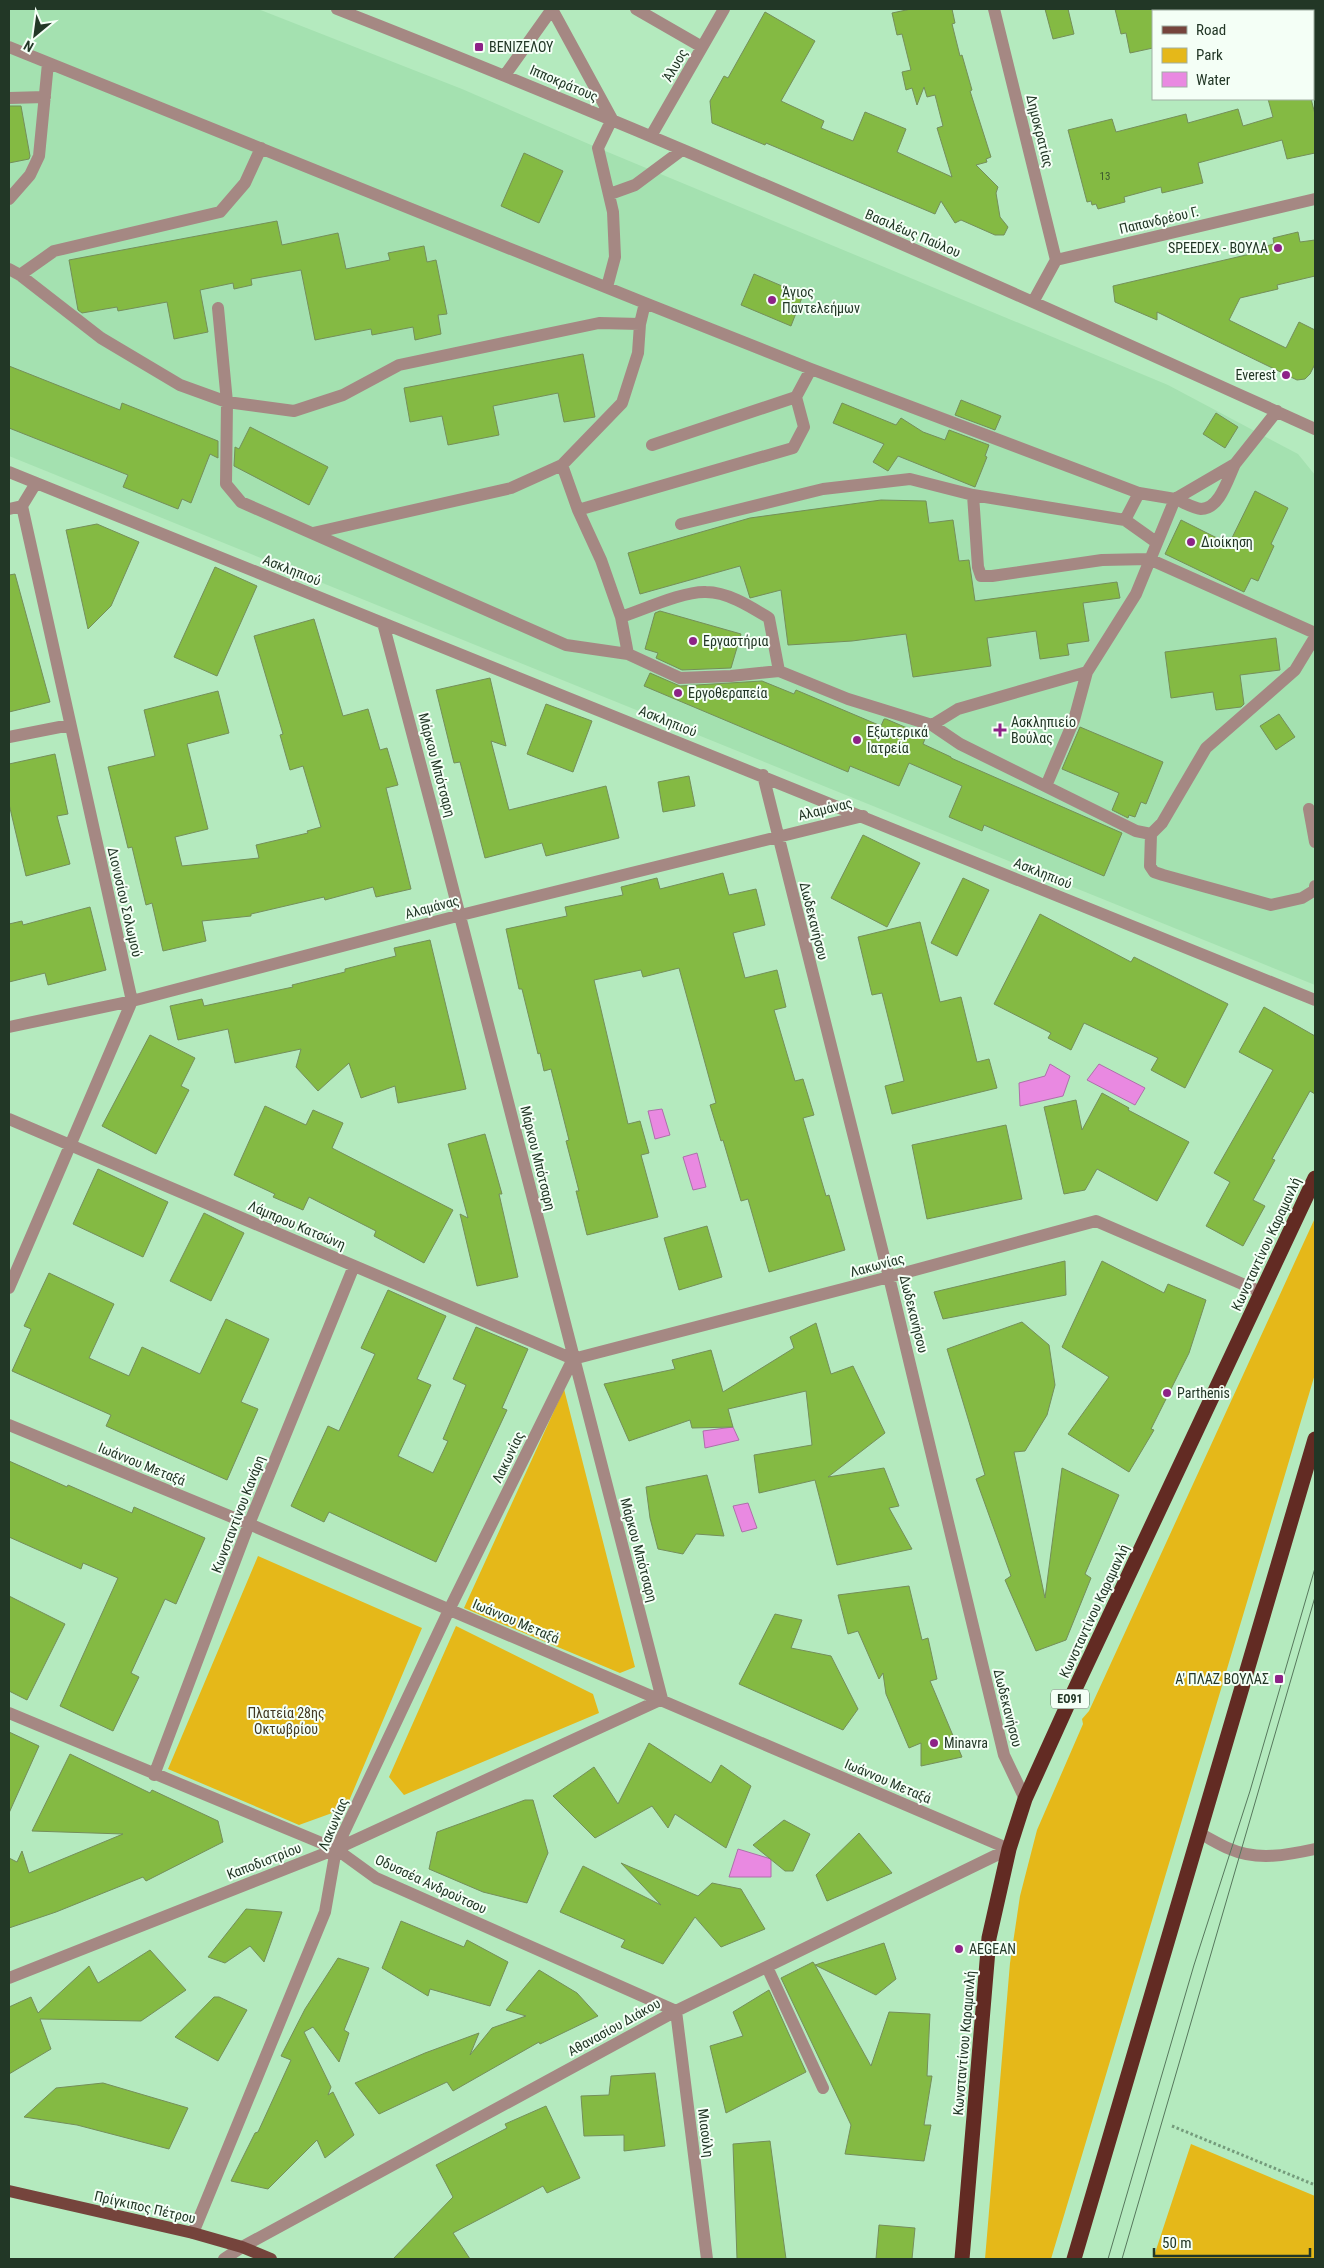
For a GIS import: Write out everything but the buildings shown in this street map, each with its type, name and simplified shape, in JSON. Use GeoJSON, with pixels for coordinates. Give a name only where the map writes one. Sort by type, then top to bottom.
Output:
{"type":"FeatureCollection","features":[{"type":"Feature","properties":{"kind":"highway","name":"Κωνσταντίνου Καραμανλή"},"geometry":{"type":"LineString","coordinates":[[962,2259],[989,1938],[1009,1849],[1025,1799],[1315,1178]]}},
{"type":"Feature","properties":{"kind":"highway"},"geometry":{"type":"LineString","coordinates":[[1074,2259],[1315,1439]]}},
{"type":"Feature","properties":{"kind":"main road","name":"Πρίγκιπος Πέτρου"},"geometry":{"type":"LineString","coordinates":[[9,2191],[193,2233],[242,2247],[271,2259]]}},
{"type":"Feature","properties":{"kind":"street","name":"Ιπποκράτους"},"geometry":{"type":"LineString","coordinates":[[337,9],[612,119]]}},
{"type":"Feature","properties":{"kind":"street"},"geometry":{"type":"LineString","coordinates":[[504,75],[552,9],[612,119],[598,148],[610,194],[615,257],[608,287]]}},
{"type":"Feature","properties":{"kind":"street"},"geometry":{"type":"LineString","coordinates":[[636,9],[702,47]]}},
{"type":"Feature","properties":{"kind":"street","name":"Άλυος"},"geometry":{"type":"LineString","coordinates":[[651,136],[724,9]]}},
{"type":"Feature","properties":{"kind":"street","name":"Δημοκρατίας"},"geometry":{"type":"LineString","coordinates":[[994,9],[1056,260]]}},
{"type":"Feature","properties":{"kind":"street"},"geometry":{"type":"LineString","coordinates":[[9,47],[608,287],[645,304],[811,369],[1139,492],[1175,499],[1200,509],[1211,507],[1218,500],[1235,464],[1277,411]]}},
{"type":"Feature","properties":{"kind":"street"},"geometry":{"type":"LineString","coordinates":[[9,199],[30,175],[39,156],[48,62]]}},
{"type":"Feature","properties":{"kind":"street"},"geometry":{"type":"LineString","coordinates":[[9,98],[45,97]]}},
{"type":"Feature","properties":{"kind":"street","name":"Βασιλέως Παύλου"},"geometry":{"type":"LineString","coordinates":[[612,119],[1033,302],[1315,429]]}},
{"type":"Feature","properties":{"kind":"street"},"geometry":{"type":"LineString","coordinates":[[20,275],[54,251],[220,212],[245,183],[261,148]]}},
{"type":"Feature","properties":{"kind":"street"},"geometry":{"type":"LineString","coordinates":[[610,194],[635,185],[682,150]]}},
{"type":"Feature","properties":{"kind":"street","name":"Παπανδρέου Γ."},"geometry":{"type":"LineString","coordinates":[[1056,260],[1315,199]]}},
{"type":"Feature","properties":{"kind":"street"},"geometry":{"type":"LineString","coordinates":[[1033,302],[1056,260]]}},
{"type":"Feature","properties":{"kind":"street"},"geometry":{"type":"LineString","coordinates":[[9,269],[20,275],[101,338],[180,385],[227,402],[294,411],[343,395],[399,365],[600,323],[640,324]]}},
{"type":"Feature","properties":{"kind":"street"},"geometry":{"type":"LineString","coordinates":[[313,534],[511,488],[562,465],[622,403],[638,353],[640,324],[645,304]]}},
{"type":"Feature","properties":{"kind":"street"},"geometry":{"type":"LineString","coordinates":[[218,308],[227,402],[226,484],[240,502],[566,645],[628,654],[680,678],[731,676],[779,671],[848,699],[932,725],[960,744],[1136,831],[1151,834]]}},
{"type":"Feature","properties":{"kind":"street"},"geometry":{"type":"LineString","coordinates":[[652,445],[796,396],[811,369]]}},
{"type":"Feature","properties":{"kind":"street"},"geometry":{"type":"LineString","coordinates":[[578,510],[794,448],[804,427],[796,396]]}},
{"type":"Feature","properties":{"kind":"street"},"geometry":{"type":"LineString","coordinates":[[1046,786],[1074,720],[1087,672],[1136,594],[1175,499],[1235,464]]}},
{"type":"Feature","properties":{"kind":"street"},"geometry":{"type":"LineString","coordinates":[[562,465],[578,510],[601,560],[621,617],[628,654]]}},
{"type":"Feature","properties":{"kind":"street","name":"Ασκληπιού"},"geometry":{"type":"LineString","coordinates":[[9,472],[763,775],[1315,1000]]}},
{"type":"Feature","properties":{"kind":"street"},"geometry":{"type":"LineString","coordinates":[[681,524],[822,489],[910,480],[973,495],[1125,520],[1156,542]]}},
{"type":"Feature","properties":{"kind":"street"},"geometry":{"type":"LineString","coordinates":[[9,509],[22,506],[36,482]]}},
{"type":"Feature","properties":{"kind":"street"},"geometry":{"type":"LineString","coordinates":[[1125,520],[1139,492]]}},
{"type":"Feature","properties":{"kind":"street"},"geometry":{"type":"LineString","coordinates":[[973,495],[978,567],[982,576],[1102,560],[1149,559],[1315,633]]}},
{"type":"Feature","properties":{"kind":"street","name":"Διονυσίου Σολωμού"},"geometry":{"type":"LineString","coordinates":[[22,506],[132,1001]]}},
{"type":"Feature","properties":{"kind":"street"},"geometry":{"type":"LineString","coordinates":[[621,617],[683,596],[706,592],[730,597],[769,618],[779,671]]}},
{"type":"Feature","properties":{"kind":"street","name":"Μάρκου Μπότσαρη"},"geometry":{"type":"LineString","coordinates":[[383,623],[461,915],[573,1359],[662,1700]]}},
{"type":"Feature","properties":{"kind":"street"},"geometry":{"type":"LineString","coordinates":[[1315,637],[1295,670],[1206,748],[1162,823],[1151,834],[1150,866],[1154,872],[1162,875],[1271,905],[1302,898],[1314,890],[1315,886]]}},
{"type":"Feature","properties":{"kind":"street"},"geometry":{"type":"LineString","coordinates":[[932,725],[958,709],[1087,672]]}},
{"type":"Feature","properties":{"kind":"street"},"geometry":{"type":"LineString","coordinates":[[9,737],[70,725]]}},
{"type":"Feature","properties":{"kind":"street","name":"Δωδεκανήσου"},"geometry":{"type":"LineString","coordinates":[[763,775],[889,1277],[1004,1755],[1025,1799]]}},
{"type":"Feature","properties":{"kind":"street"},"geometry":{"type":"LineString","coordinates":[[1309,809],[1315,842]]}},
{"type":"Feature","properties":{"kind":"street","name":"Αλαμάνας"},"geometry":{"type":"LineString","coordinates":[[9,1027],[132,1001],[461,915],[863,816]]}},
{"type":"Feature","properties":{"kind":"street"},"geometry":{"type":"LineString","coordinates":[[9,1288],[132,1001]]}},
{"type":"Feature","properties":{"kind":"street","name":"Λάμπρου Κατσώνη"},"geometry":{"type":"LineString","coordinates":[[9,1118],[573,1359]]}},
{"type":"Feature","properties":{"kind":"street","name":"Λακωνίας"},"geometry":{"type":"LineString","coordinates":[[193,2233],[325,1912],[336,1849],[573,1359],[1096,1221],[1261,1292]]}},
{"type":"Feature","properties":{"kind":"street","name":"Κωνσταντίνου Κανάρη"},"geometry":{"type":"LineString","coordinates":[[154,1774],[249,1524],[354,1266]]}},
{"type":"Feature","properties":{"kind":"street","name":"Ιωάννου Μεταξά"},"geometry":{"type":"LineString","coordinates":[[9,1425],[249,1524],[1009,1849]]}},
{"type":"Feature","properties":{"kind":"street","name":"Καποδιστρίου"},"geometry":{"type":"LineString","coordinates":[[9,1978],[336,1849],[662,1700]]}},
{"type":"Feature","properties":{"kind":"street","name":"Οδυσσέα Ανδρούτσου"},"geometry":{"type":"LineString","coordinates":[[9,1713],[336,1849],[376,1878],[676,2011]]}},
{"type":"Feature","properties":{"kind":"street"},"geometry":{"type":"LineString","coordinates":[[1199,1833],[1231,1850],[1258,1855],[1285,1856],[1315,1849]]}},
{"type":"Feature","properties":{"kind":"street","name":"Αθανασίου Διάκου"},"geometry":{"type":"LineString","coordinates":[[224,2259],[242,2247],[676,2011],[1009,1849]]}},
{"type":"Feature","properties":{"kind":"street"},"geometry":{"type":"LineString","coordinates":[[767,1967],[824,2088]]}},
{"type":"Feature","properties":{"kind":"street","name":"Μιαούλη"},"geometry":{"type":"LineString","coordinates":[[676,2011],[707,2259]]}},
{"type":"Feature","properties":{"kind":"path"},"geometry":{"type":"LineString","coordinates":[[1172,2126],[1315,2185]]}},
{"type":"Feature","properties":{"kind":"shaded area","name":"Ασκληπιείο Βούλας"},"geometry":{"type":"Polygon","coordinates":[[[9,9],[258,9],[462,89],[598,148],[1168,385],[1298,454],[1315,475],[1315,985],[9,456],[9,9]]]}},
{"type":"Feature","properties":{"kind":"green space"},"geometry":{"type":"Polygon","coordinates":[[[1315,1218],[1315,1374],[1051,2259],[985,2259],[1010,1963],[1020,1896],[1037,1830],[1083,1724],[1082,1719],[1089,1711],[1315,1218]]]}},
{"type":"Feature","properties":{"kind":"green space"},"geometry":{"type":"Polygon","coordinates":[[[564,1389],[635,1667],[620,1673],[464,1608],[564,1389]]]}},
{"type":"Feature","properties":{"kind":"green space","name":"Πλατεία 28ης Οκτωβρίου"},"geometry":{"type":"Polygon","coordinates":[[[258,1556],[422,1628],[346,1808],[299,1825],[168,1769],[258,1556]]]}},
{"type":"Feature","properties":{"kind":"green space"},"geometry":{"type":"Polygon","coordinates":[[[456,1626],[593,1694],[599,1713],[404,1795],[389,1777],[456,1626]]]}},
{"type":"Feature","properties":{"kind":"green space"},"geometry":{"type":"Polygon","coordinates":[[[1191,2144],[1315,2196],[1315,2259],[1153,2259],[1191,2144]]]}},
{"type":"Feature","properties":{"kind":"water"},"geometry":{"type":"Polygon","coordinates":[[[1050,1064],[1070,1076],[1063,1096],[1020,1106],[1019,1083],[1045,1076],[1050,1064]]]}},
{"type":"Feature","properties":{"kind":"water"},"geometry":{"type":"Polygon","coordinates":[[[1099,1064],[1145,1088],[1135,1105],[1087,1080],[1099,1064]]]}},
{"type":"Feature","properties":{"kind":"water"},"geometry":{"type":"Polygon","coordinates":[[[662,1109],[670,1135],[655,1139],[648,1111],[662,1109]]]}},
{"type":"Feature","properties":{"kind":"water"},"geometry":{"type":"Polygon","coordinates":[[[697,1153],[706,1187],[693,1190],[683,1157],[697,1153]]]}},
{"type":"Feature","properties":{"kind":"water"},"geometry":{"type":"Polygon","coordinates":[[[733,1427],[739,1440],[705,1448],[703,1431],[733,1427]]]}},
{"type":"Feature","properties":{"kind":"water"},"geometry":{"type":"Polygon","coordinates":[[[748,1503],[757,1528],[742,1532],[733,1506],[748,1503]]]}},
{"type":"Feature","properties":{"kind":"water"},"geometry":{"type":"Polygon","coordinates":[[[738,1849],[771,1859],[771,1877],[729,1877],[738,1849]]]}},
{"type":"Feature","properties":{"kind":"tram line"},"geometry":{"type":"LineString","coordinates":[[1108,2259],[1194,1965],[1250,1791],[1315,1568]]}},
{"type":"Feature","properties":{"kind":"tram line"},"geometry":{"type":"LineString","coordinates":[[1122,2259],[1315,1597]]}},
{"type":"Feature","properties":{"kind":"place","name":"ΒΕΝΙΖΕΛΟΥ"},"geometry":{"type":"Point","coordinates":[479,47]}},
{"type":"Feature","properties":{"kind":"place","name":"SPEEDEX - ΒΟΥΛΑ"},"geometry":{"type":"Point","coordinates":[1278,248]}},
{"type":"Feature","properties":{"kind":"place","name":"Άγιος Παντελεήμων"},"geometry":{"type":"Point","coordinates":[772,300]}},
{"type":"Feature","properties":{"kind":"place","name":"Everest"},"geometry":{"type":"Point","coordinates":[1286,375]}},
{"type":"Feature","properties":{"kind":"place","name":"Διοίκηση"},"geometry":{"type":"Point","coordinates":[1191,542]}},
{"type":"Feature","properties":{"kind":"place","name":"Εργαστήρια"},"geometry":{"type":"Point","coordinates":[693,641]}},
{"type":"Feature","properties":{"kind":"place","name":"Εργοθεραπεία"},"geometry":{"type":"Point","coordinates":[678,693]}},
{"type":"Feature","properties":{"kind":"place","name":"Ασκληπιείο Βούλας"},"geometry":{"type":"Point","coordinates":[1000,730]}},
{"type":"Feature","properties":{"kind":"place","name":"Εξωτερικά Ιατρεία"},"geometry":{"type":"Point","coordinates":[857,740]}},
{"type":"Feature","properties":{"kind":"place","name":"Parthenis"},"geometry":{"type":"Point","coordinates":[1167,1393]}},
{"type":"Feature","properties":{"kind":"place","name":"Α' ΠΛΑΖ ΒΟΥΛΑΣ"},"geometry":{"type":"Point","coordinates":[1279,1679]}},
{"type":"Feature","properties":{"kind":"place","name":"Minavra"},"geometry":{"type":"Point","coordinates":[934,1743]}},
{"type":"Feature","properties":{"kind":"place","name":"AEGEAN"},"geometry":{"type":"Point","coordinates":[959,1949]}}]}
